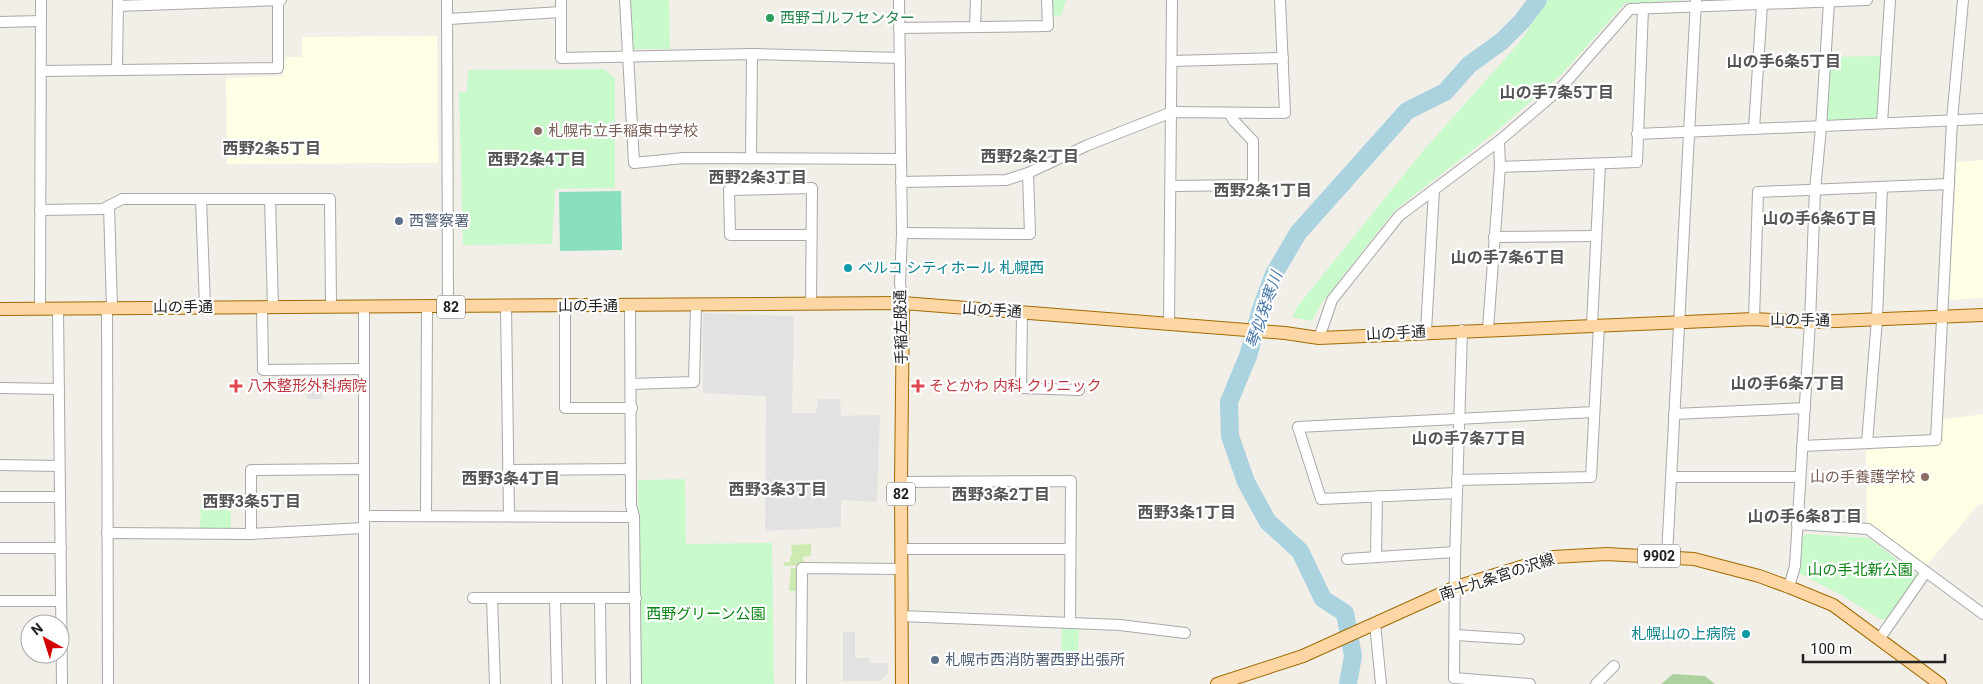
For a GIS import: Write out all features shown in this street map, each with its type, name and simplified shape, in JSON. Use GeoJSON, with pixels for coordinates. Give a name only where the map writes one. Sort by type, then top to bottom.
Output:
{"type":"FeatureCollection","features":[{"type":"Feature","properties":{"kind":"main road","name":"山の手通"},"geometry":{"type":"LineString","coordinates":[[0,308],[696,306],[903,303],[1285,332],[1319,338],[1426,331],[1754,319],[1810,322],[1983,315]]}},
{"type":"Feature","properties":{"kind":"main road","name":"手稲左股通"},"geometry":{"type":"LineString","coordinates":[[902,684],[901,482],[903,303]]}},
{"type":"Feature","properties":{"kind":"main road","name":"南十九条宮の沢線"},"geometry":{"type":"LineString","coordinates":[[1218,684],[1273,667],[1456,587],[1553,557],[1607,554],[1668,556],[1694,559],[1759,576],[1789,587],[1832,605],[1880,638],[1940,684]]}},
{"type":"Feature","properties":{"kind":"street"},"geometry":{"type":"LineString","coordinates":[[40,308],[41,0]]}},
{"type":"Feature","properties":{"kind":"street"},"geometry":{"type":"LineString","coordinates":[[41,71],[278,68],[279,0],[118,3],[117,69]]}},
{"type":"Feature","properties":{"kind":"street"},"geometry":{"type":"LineString","coordinates":[[447,0],[448,307]]}},
{"type":"Feature","properties":{"kind":"street"},"geometry":{"type":"LineString","coordinates":[[560,0],[561,58],[752,54],[900,58]]}},
{"type":"Feature","properties":{"kind":"street"},"geometry":{"type":"LineString","coordinates":[[625,0],[634,163],[684,158],[901,159]]}},
{"type":"Feature","properties":{"kind":"street","name":"手稲左股通"},"geometry":{"type":"LineString","coordinates":[[899,0],[902,234],[900,284],[903,303]]}},
{"type":"Feature","properties":{"kind":"street"},"geometry":{"type":"LineString","coordinates":[[976,0],[976,27]]}},
{"type":"Feature","properties":{"kind":"street"},"geometry":{"type":"LineString","coordinates":[[899,28],[1048,26],[1047,0]]}},
{"type":"Feature","properties":{"kind":"street"},"geometry":{"type":"LineString","coordinates":[[1169,324],[1172,0]]}},
{"type":"Feature","properties":{"kind":"street"},"geometry":{"type":"LineString","coordinates":[[901,182],[1006,180],[1028,173],[1088,145],[1172,112],[1285,113],[1280,0]]}},
{"type":"Feature","properties":{"kind":"street"},"geometry":{"type":"LineString","coordinates":[[1319,338],[1332,300],[1399,216],[1500,141],[1572,77],[1630,9],[1696,3],[1747,2],[1762,4],[1867,0]]}},
{"type":"Feature","properties":{"kind":"street"},"geometry":{"type":"LineString","coordinates":[[1882,123],[1890,0]]}},
{"type":"Feature","properties":{"kind":"street"},"geometry":{"type":"LineString","coordinates":[[1802,446],[1936,440],[1952,120],[1962,0]]}},
{"type":"Feature","properties":{"kind":"street"},"geometry":{"type":"LineString","coordinates":[[1789,587],[1795,566],[1805,408],[1815,190],[1822,128],[1826,1]]}},
{"type":"Feature","properties":{"kind":"street"},"geometry":{"type":"LineString","coordinates":[[1668,556],[1696,3]]}},
{"type":"Feature","properties":{"kind":"street"},"geometry":{"type":"LineString","coordinates":[[1754,129],[1762,4]]}},
{"type":"Feature","properties":{"kind":"street"},"geometry":{"type":"LineString","coordinates":[[1500,167],[1637,162],[1644,8]]}},
{"type":"Feature","properties":{"kind":"street"},"geometry":{"type":"LineString","coordinates":[[448,19],[561,12]]}},
{"type":"Feature","properties":{"kind":"street"},"geometry":{"type":"LineString","coordinates":[[0,22],[41,21]]}},
{"type":"Feature","properties":{"kind":"street"},"geometry":{"type":"LineString","coordinates":[[751,158],[752,54]]}},
{"type":"Feature","properties":{"kind":"street"},"geometry":{"type":"LineString","coordinates":[[1172,61],[1283,58]]}},
{"type":"Feature","properties":{"kind":"street"},"geometry":{"type":"LineString","coordinates":[[1170,186],[1253,185],[1253,140],[1234,121],[1229,113]]}},
{"type":"Feature","properties":{"kind":"street"},"geometry":{"type":"LineString","coordinates":[[1637,134],[1822,128],[1882,123],[1983,119]]}},
{"type":"Feature","properties":{"kind":"street"},"geometry":{"type":"LineString","coordinates":[[1488,329],[1500,167],[1500,141]]}},
{"type":"Feature","properties":{"kind":"street"},"geometry":{"type":"LineString","coordinates":[[1457,480],[1590,477],[1594,412],[1596,236],[1600,164]]}},
{"type":"Feature","properties":{"kind":"street"},"geometry":{"type":"LineString","coordinates":[[902,234],[1030,234],[1028,173]]}},
{"type":"Feature","properties":{"kind":"street"},"geometry":{"type":"LineString","coordinates":[[1754,319],[1758,192],[1949,184]]}},
{"type":"Feature","properties":{"kind":"street"},"geometry":{"type":"LineString","coordinates":[[1867,443],[1877,319],[1882,187]]}},
{"type":"Feature","properties":{"kind":"street"},"geometry":{"type":"LineString","coordinates":[[812,236],[730,235],[729,190],[812,188],[812,236],[812,304]]}},
{"type":"Feature","properties":{"kind":"street"},"geometry":{"type":"LineString","coordinates":[[1426,331],[1434,190]]}},
{"type":"Feature","properties":{"kind":"street"},"geometry":{"type":"LineString","coordinates":[[40,210],[104,209],[122,199],[330,199],[331,307]]}},
{"type":"Feature","properties":{"kind":"street"},"geometry":{"type":"LineString","coordinates":[[201,199],[204,307]]}},
{"type":"Feature","properties":{"kind":"street"},"geometry":{"type":"LineString","coordinates":[[270,199],[268,307],[263,370],[364,368]]}},
{"type":"Feature","properties":{"kind":"street"},"geometry":{"type":"LineString","coordinates":[[108,684],[109,206]]}},
{"type":"Feature","properties":{"kind":"street"},"geometry":{"type":"LineString","coordinates":[[1494,237],[1596,236]]}},
{"type":"Feature","properties":{"kind":"street"},"geometry":{"type":"LineString","coordinates":[[364,306],[364,684]]}},
{"type":"Feature","properties":{"kind":"street"},"geometry":{"type":"LineString","coordinates":[[564,306],[565,408],[632,408]]}},
{"type":"Feature","properties":{"kind":"street"},"geometry":{"type":"LineString","coordinates":[[630,306],[631,505],[634,517],[636,684]]}},
{"type":"Feature","properties":{"kind":"street"},"geometry":{"type":"LineString","coordinates":[[631,384],[694,382],[696,306]]}},
{"type":"Feature","properties":{"kind":"street"},"geometry":{"type":"LineString","coordinates":[[426,516],[428,307]]}},
{"type":"Feature","properties":{"kind":"street"},"geometry":{"type":"LineString","coordinates":[[506,307],[509,516]]}},
{"type":"Feature","properties":{"kind":"street"},"geometry":{"type":"LineString","coordinates":[[58,308],[62,684]]}},
{"type":"Feature","properties":{"kind":"street"},"geometry":{"type":"LineString","coordinates":[[1022,312],[1021,388],[1079,390]]}},
{"type":"Feature","properties":{"kind":"street"},"geometry":{"type":"LineString","coordinates":[[1462,330],[1455,552],[1454,678],[1530,684]]}},
{"type":"Feature","properties":{"kind":"street"},"geometry":{"type":"LineString","coordinates":[[0,388],[59,389]]}},
{"type":"Feature","properties":{"kind":"street"},"geometry":{"type":"LineString","coordinates":[[1674,414],[1805,408]]}},
{"type":"Feature","properties":{"kind":"street"},"geometry":{"type":"LineString","coordinates":[[1457,493],[1321,499],[1298,426],[1594,412]]}},
{"type":"Feature","properties":{"kind":"street"},"geometry":{"type":"LineString","coordinates":[[0,465],[59,466]]}},
{"type":"Feature","properties":{"kind":"street"},"geometry":{"type":"LineString","coordinates":[[251,534],[251,470],[364,469]]}},
{"type":"Feature","properties":{"kind":"street"},"geometry":{"type":"LineString","coordinates":[[508,470],[631,469]]}},
{"type":"Feature","properties":{"kind":"street"},"geometry":{"type":"LineString","coordinates":[[1671,477],[1800,477]]}},
{"type":"Feature","properties":{"kind":"street"},"geometry":{"type":"LineString","coordinates":[[901,482],[1071,480],[1070,623]]}},
{"type":"Feature","properties":{"kind":"street"},"geometry":{"type":"LineString","coordinates":[[0,496],[59,496]]}},
{"type":"Feature","properties":{"kind":"street"},"geometry":{"type":"LineString","coordinates":[[1376,557],[1377,496]]}},
{"type":"Feature","properties":{"kind":"street"},"geometry":{"type":"LineString","coordinates":[[364,516],[634,517]]}},
{"type":"Feature","properties":{"kind":"street"},"geometry":{"type":"LineString","coordinates":[[1797,524],[1868,528],[1983,614]]}},
{"type":"Feature","properties":{"kind":"street"},"geometry":{"type":"LineString","coordinates":[[107,533],[251,534],[364,528]]}},
{"type":"Feature","properties":{"kind":"street"},"geometry":{"type":"LineString","coordinates":[[0,548],[61,548]]}},
{"type":"Feature","properties":{"kind":"street"},"geometry":{"type":"LineString","coordinates":[[901,549],[1070,549]]}},
{"type":"Feature","properties":{"kind":"street"},"geometry":{"type":"LineString","coordinates":[[1347,559],[1455,552]]}},
{"type":"Feature","properties":{"kind":"street"},"geometry":{"type":"LineString","coordinates":[[801,684],[802,568],[902,569]]}},
{"type":"Feature","properties":{"kind":"street"},"geometry":{"type":"LineString","coordinates":[[1880,638],[1926,572]]}},
{"type":"Feature","properties":{"kind":"street"},"geometry":{"type":"LineString","coordinates":[[473,598],[636,598]]}},
{"type":"Feature","properties":{"kind":"street"},"geometry":{"type":"LineString","coordinates":[[492,598],[495,684]]}},
{"type":"Feature","properties":{"kind":"street"},"geometry":{"type":"LineString","coordinates":[[555,598],[557,684]]}},
{"type":"Feature","properties":{"kind":"street"},"geometry":{"type":"LineString","coordinates":[[600,598],[601,684]]}},
{"type":"Feature","properties":{"kind":"street"},"geometry":{"type":"LineString","coordinates":[[0,601],[60,601]]}},
{"type":"Feature","properties":{"kind":"street"},"geometry":{"type":"LineString","coordinates":[[901,616],[1120,624],[1185,633]]}},
{"type":"Feature","properties":{"kind":"street"},"geometry":{"type":"LineString","coordinates":[[1374,623],[1381,684]]}},
{"type":"Feature","properties":{"kind":"street"},"geometry":{"type":"LineString","coordinates":[[1455,635],[1519,640]]}},
{"type":"Feature","properties":{"kind":"street"},"geometry":{"type":"LineString","coordinates":[[1596,684],[1614,666]]}},
{"type":"Feature","properties":{"kind":"shaded area"},"geometry":{"type":"Polygon","coordinates":[[[437,36],[438,163],[227,164],[226,78],[283,76],[285,57],[302,57],[302,37],[437,36]]]}},
{"type":"Feature","properties":{"kind":"shaded area"},"geometry":{"type":"Polygon","coordinates":[[[1983,160],[1983,298],[1949,300],[1957,162],[1983,160]]]}},
{"type":"Feature","properties":{"kind":"shaded area"},"geometry":{"type":"Polygon","coordinates":[[[703,313],[794,316],[792,413],[816,413],[818,399],[840,399],[841,416],[880,415],[877,502],[841,500],[841,527],[765,531],[766,396],[703,393],[703,313]]]}},
{"type":"Feature","properties":{"kind":"shaded area"},"geometry":{"type":"Polygon","coordinates":[[[307,377],[322,377],[322,399],[307,399],[307,377]]]}},
{"type":"Feature","properties":{"kind":"shaded area","name":"山の手養護学校"},"geometry":{"type":"Polygon","coordinates":[[[1983,414],[1983,504],[1978,505],[1926,566],[1867,522],[1866,450],[1940,443],[1941,420],[1983,414]]]}},
{"type":"Feature","properties":{"kind":"shaded area"},"geometry":{"type":"Polygon","coordinates":[[[843,632],[855,632],[855,658],[869,658],[869,663],[888,663],[888,674],[879,681],[843,681],[843,632]]]}},
{"type":"Feature","properties":{"kind":"green space"},"geometry":{"type":"Polygon","coordinates":[[[631,0],[669,0],[670,49],[634,49],[630,46],[631,0]]]}},
{"type":"Feature","properties":{"kind":"green space"},"geometry":{"type":"Polygon","coordinates":[[[1051,0],[1066,0],[1061,16],[1052,15],[1051,0]]]}},
{"type":"Feature","properties":{"kind":"green space"},"geometry":{"type":"Polygon","coordinates":[[[1548,0],[1688,0],[1625,3],[1562,74],[1497,131],[1395,210],[1321,304],[1312,321],[1292,317],[1297,307],[1423,151],[1519,43],[1548,0]]]}},
{"type":"Feature","properties":{"kind":"green space"},"geometry":{"type":"Polygon","coordinates":[[[1883,56],[1879,118],[1876,121],[1827,123],[1825,120],[1828,57],[1883,56]]]}},
{"type":"Feature","properties":{"kind":"green space","name":"札幌市立手稲東中学校"},"geometry":{"type":"Polygon","coordinates":[[[604,69],[615,78],[615,188],[555,189],[552,244],[463,245],[459,92],[467,92],[468,70],[604,69]]]}},
{"type":"Feature","properties":{"kind":"green space"},"geometry":{"type":"Polygon","coordinates":[[[621,191],[622,250],[560,251],[559,192],[621,191]]]}},
{"type":"Feature","properties":{"kind":"green space","name":"西野グリーン公園"},"geometry":{"type":"Polygon","coordinates":[[[685,479],[686,544],[772,543],[774,684],[640,684],[638,480],[685,479]]]}},
{"type":"Feature","properties":{"kind":"green space"},"geometry":{"type":"Polygon","coordinates":[[[201,502],[231,502],[231,528],[200,528],[201,502]]]}},
{"type":"Feature","properties":{"kind":"green space","name":"山の手北新公園"},"geometry":{"type":"Polygon","coordinates":[[[1807,534],[1869,538],[1916,574],[1917,578],[1887,619],[1882,620],[1841,595],[1799,573],[1801,539],[1807,534]]]}},
{"type":"Feature","properties":{"kind":"green space"},"geometry":{"type":"Polygon","coordinates":[[[811,544],[811,556],[803,557],[804,565],[784,566],[784,562],[790,562],[790,556],[792,556],[791,545],[811,544]]]}},
{"type":"Feature","properties":{"kind":"green space"},"geometry":{"type":"Polygon","coordinates":[[[791,568],[797,568],[797,591],[789,591],[791,568]]]}},
{"type":"Feature","properties":{"kind":"green space"},"geometry":{"type":"Polygon","coordinates":[[[1062,627],[1079,627],[1078,651],[1061,652],[1062,627]]]}},
{"type":"Feature","properties":{"kind":"green space"},"geometry":{"type":"Polygon","coordinates":[[[1673,674],[1705,676],[1715,684],[1661,684],[1673,674]]]}},
{"type":"Feature","properties":{"kind":"waterway","name":"琴似発寒川"},"geometry":{"type":"LineString","coordinates":[[1348,684],[1353,656],[1345,613],[1323,599],[1300,551],[1268,522],[1246,482],[1230,436],[1229,402],[1248,356],[1261,309],[1274,274],[1298,233],[1407,111],[1445,92],[1469,65],[1502,41],[1522,21],[1538,0]]}},
{"type":"Feature","properties":{"kind":"place","name":"西野ゴルフセンター"},"geometry":{"type":"Point","coordinates":[770,18]}},
{"type":"Feature","properties":{"kind":"place","name":"札幌市立手稲東中学校"},"geometry":{"type":"Point","coordinates":[538,131]}},
{"type":"Feature","properties":{"kind":"place","name":"西警察署"},"geometry":{"type":"Point","coordinates":[399,221]}},
{"type":"Feature","properties":{"kind":"place","name":"ベルコ シティホール 札幌西"},"geometry":{"type":"Point","coordinates":[848,268]}},
{"type":"Feature","properties":{"kind":"place","name":"八木整形外科病院"},"geometry":{"type":"Point","coordinates":[236,386]}},
{"type":"Feature","properties":{"kind":"place","name":"そとかわ 内科 クリニック"},"geometry":{"type":"Point","coordinates":[918,386]}},
{"type":"Feature","properties":{"kind":"place","name":"山の手養護学校"},"geometry":{"type":"Point","coordinates":[1925,477]}},
{"type":"Feature","properties":{"kind":"place","name":"札幌山の上病院"},"geometry":{"type":"Point","coordinates":[1746,634]}},
{"type":"Feature","properties":{"kind":"place","name":"札幌市西消防署西野出張所"},"geometry":{"type":"Point","coordinates":[935,660]}},
{"type":"Feature","properties":{"kind":"district","name":"山の手6条5丁目"},"geometry":{"type":"Point","coordinates":[1784,61]}},
{"type":"Feature","properties":{"kind":"district","name":"山の手7条5丁目"},"geometry":{"type":"Point","coordinates":[1557,92]}},
{"type":"Feature","properties":{"kind":"district","name":"西野2条5丁目"},"geometry":{"type":"Point","coordinates":[272,148]}},
{"type":"Feature","properties":{"kind":"district","name":"西野2条2丁目"},"geometry":{"type":"Point","coordinates":[1030,156]}},
{"type":"Feature","properties":{"kind":"district","name":"西野2条4丁目"},"geometry":{"type":"Point","coordinates":[537,159]}},
{"type":"Feature","properties":{"kind":"district","name":"西野2条3丁目"},"geometry":{"type":"Point","coordinates":[758,177]}},
{"type":"Feature","properties":{"kind":"district","name":"西野2条1丁目"},"geometry":{"type":"Point","coordinates":[1263,190]}},
{"type":"Feature","properties":{"kind":"district","name":"山の手6条6丁目"},"geometry":{"type":"Point","coordinates":[1820,218]}},
{"type":"Feature","properties":{"kind":"district","name":"山の手7条6丁目"},"geometry":{"type":"Point","coordinates":[1508,257]}},
{"type":"Feature","properties":{"kind":"district","name":"山の手6条7丁目"},"geometry":{"type":"Point","coordinates":[1788,383]}},
{"type":"Feature","properties":{"kind":"district","name":"山の手7条7丁目"},"geometry":{"type":"Point","coordinates":[1469,438]}},
{"type":"Feature","properties":{"kind":"district","name":"西野3条4丁目"},"geometry":{"type":"Point","coordinates":[511,478]}},
{"type":"Feature","properties":{"kind":"district","name":"西野3条3丁目"},"geometry":{"type":"Point","coordinates":[778,489]}},
{"type":"Feature","properties":{"kind":"district","name":"西野3条2丁目"},"geometry":{"type":"Point","coordinates":[1001,494]}},
{"type":"Feature","properties":{"kind":"district","name":"西野3条5丁目"},"geometry":{"type":"Point","coordinates":[252,501]}},
{"type":"Feature","properties":{"kind":"district","name":"西野3条1丁目"},"geometry":{"type":"Point","coordinates":[1187,512]}},
{"type":"Feature","properties":{"kind":"district","name":"山の手6条8丁目"},"geometry":{"type":"Point","coordinates":[1805,516]}}]}
